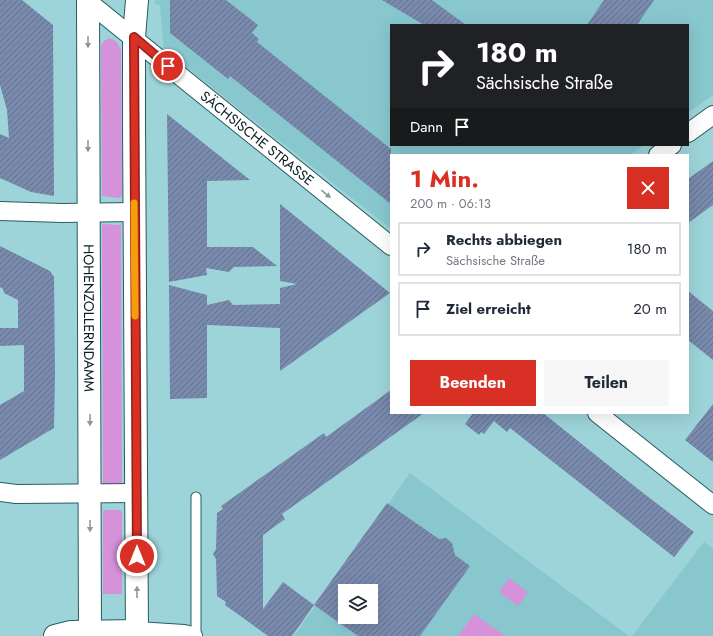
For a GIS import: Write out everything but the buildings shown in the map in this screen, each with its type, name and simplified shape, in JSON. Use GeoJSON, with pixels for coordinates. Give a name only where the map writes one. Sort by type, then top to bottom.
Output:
{"type":"FeatureCollection","features":[{"type":"Feature","properties":{"kind":"main road"},"geometry":{"type":"LineString","coordinates":[[55,636],[71,632],[90,634],[137,634],[134,37],[137,0]]}},
{"type":"Feature","properties":{"kind":"main road","name":"HOHENZOLLERNDAMM"},"geometry":{"type":"LineString","coordinates":[[87,1],[90,634]]}},
{"type":"Feature","properties":{"kind":"street","name":"SÄCHSISCHE STRASSE"},"geometry":{"type":"LineString","coordinates":[[87,1],[134,37],[390,245]]}},
{"type":"Feature","properties":{"kind":"street"},"geometry":{"type":"LineString","coordinates":[[689,132],[713,115]]}},
{"type":"Feature","properties":{"kind":"street"},"geometry":{"type":"LineString","coordinates":[[659,154],[671,146]]}},
{"type":"Feature","properties":{"kind":"street"},"geometry":{"type":"LineString","coordinates":[[0,211],[88,213],[134,212]]}},
{"type":"Feature","properties":{"kind":"street"},"geometry":{"type":"LineString","coordinates":[[598,414],[713,504]]}},
{"type":"Feature","properties":{"kind":"street"},"geometry":{"type":"LineString","coordinates":[[0,492],[16,494],[137,493]]}},
{"type":"Feature","properties":{"kind":"street"},"geometry":{"type":"LineString","coordinates":[[137,634],[184,634],[193,636]]}},
{"type":"Feature","properties":{"kind":"lane"},"geometry":{"type":"LineString","coordinates":[[196,497],[196,636]]}},
{"type":"Feature","properties":{"kind":"shaded area"},"geometry":{"type":"Polygon","coordinates":[[[155,0],[713,0],[713,95],[689,112],[689,24],[390,24],[390,146],[643,146],[631,154],[390,154],[390,228],[180,62],[174,61],[164,52],[160,5],[155,4],[155,0]]]}},
{"type":"Feature","properties":{"kind":"shaded area"},"geometry":{"type":"Polygon","coordinates":[[[109,38],[117,42],[121,51],[122,196],[119,198],[102,196],[101,46],[104,41],[109,38]]]}},
{"type":"Feature","properties":{"kind":"shaded area"},"geometry":{"type":"Polygon","coordinates":[[[102,225],[121,225],[122,485],[103,485],[102,225]]]}},
{"type":"Feature","properties":{"kind":"shaded area"},"geometry":{"type":"Polygon","coordinates":[[[410,473],[629,636],[294,636],[410,473]]]}},
{"type":"Feature","properties":{"kind":"shaded area"},"geometry":{"type":"Polygon","coordinates":[[[104,510],[120,510],[122,512],[122,594],[103,594],[104,510]]]}},
{"type":"Feature","properties":{"kind":"shaded area"},"geometry":{"type":"Polygon","coordinates":[[[704,542],[713,549],[713,636],[632,636],[704,542]]]}},
{"type":"Feature","properties":{"kind":"shaded area"},"geometry":{"type":"Polygon","coordinates":[[[509,578],[528,592],[518,606],[499,592],[509,578]]]}},
{"type":"Feature","properties":{"kind":"shaded area"},"geometry":{"type":"Polygon","coordinates":[[[474,614],[505,636],[458,636],[474,614]]]}},
{"type":"Feature","properties":{"kind":"slow traffic"},"geometry":{"type":"LineString","coordinates":[[134,203],[135,316]]}},
{"type":"Feature","properties":{"kind":"route"},"geometry":{"type":"LineString","coordinates":[[137,556],[134,37],[168,66]]}}]}
